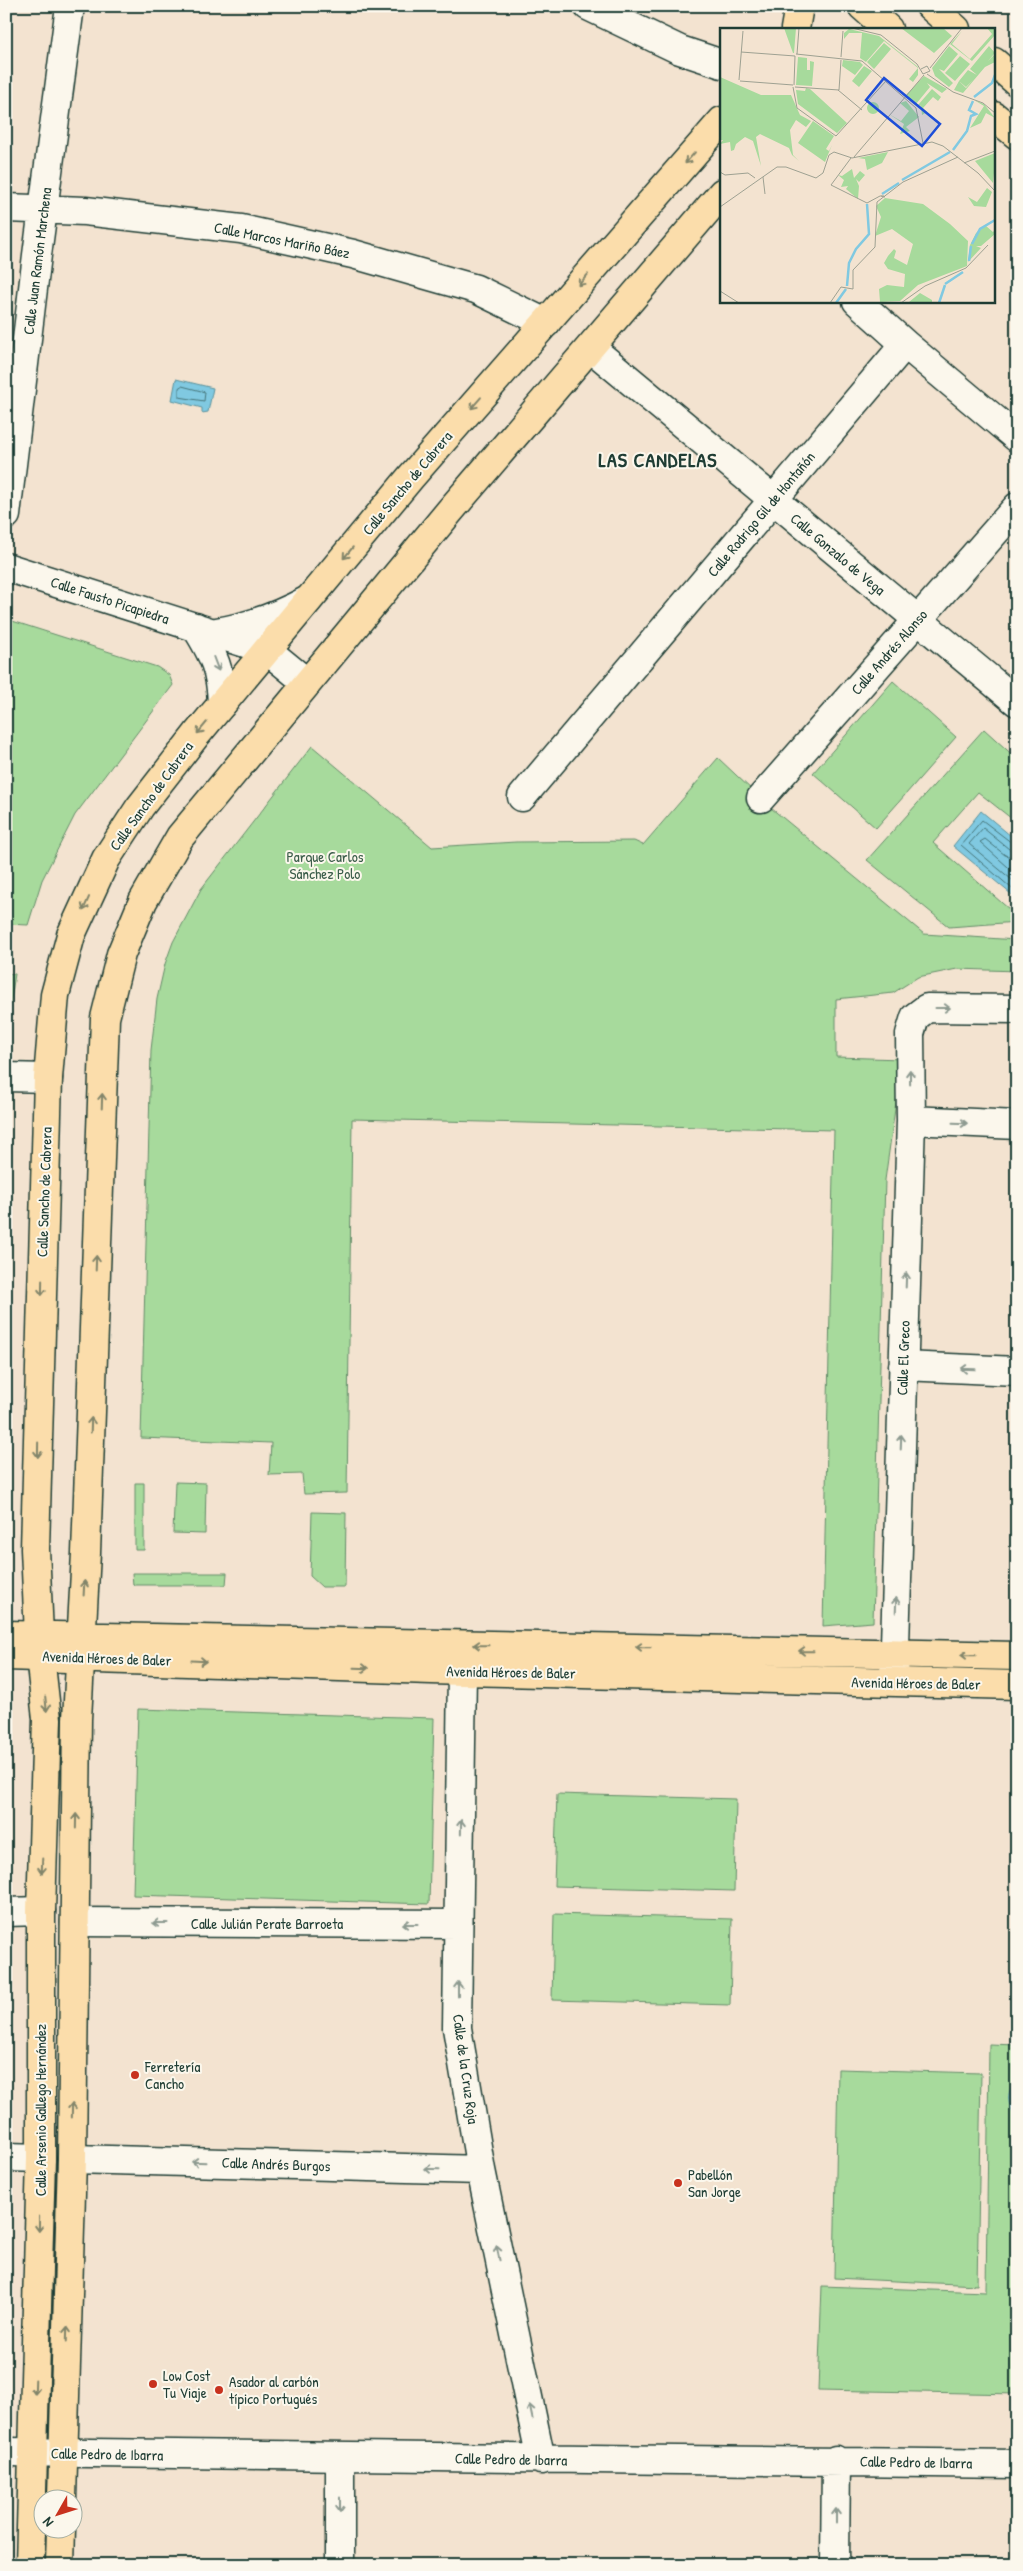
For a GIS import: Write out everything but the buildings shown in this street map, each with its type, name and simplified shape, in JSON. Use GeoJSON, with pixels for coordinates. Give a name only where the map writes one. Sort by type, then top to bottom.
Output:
{"type":"FeatureCollection","features":[{"type":"Feature","properties":{"kind":"main road"},"geometry":{"type":"LineString","coordinates":[[794,28],[799,6]]}},
{"type":"Feature","properties":{"kind":"main road"},"geometry":{"type":"LineString","coordinates":[[862,6],[887,28]]}},
{"type":"Feature","properties":{"kind":"main road"},"geometry":{"type":"LineString","coordinates":[[930,6],[955,28]]}},
{"type":"Feature","properties":{"kind":"main road"},"geometry":{"type":"LineString","coordinates":[[996,64],[1017,82]]}},
{"type":"Feature","properties":{"kind":"main road"},"geometry":{"type":"LineString","coordinates":[[996,118],[1017,135]]}},
{"type":"Feature","properties":{"kind":"main road","name":"Calle Sancho de Cabrera"},"geometry":{"type":"LineString","coordinates":[[40,1646],[35,1549],[48,1078],[57,987],[71,935],[106,859],[140,807],[222,704],[410,478],[720,123]]}},
{"type":"Feature","properties":{"kind":"main road"},"geometry":{"type":"LineString","coordinates":[[81,1647],[105,1018],[121,954],[143,900],[180,837],[306,682],[720,196]]}},
{"type":"Feature","properties":{"kind":"main road","name":"Avenida Héroes de Baler"},"geometry":{"type":"LineString","coordinates":[[6,1635],[40,1646],[462,1671],[1017,1685]]}},
{"type":"Feature","properties":{"kind":"main road","name":"Avenida Héroes de Baler"},"geometry":{"type":"LineString","coordinates":[[81,1647],[280,1642],[1017,1656]]}},
{"type":"Feature","properties":{"kind":"main road","name":"Avenida Héroes de Baler"},"geometry":{"type":"LineString","coordinates":[[6,1656],[40,1646]]}},
{"type":"Feature","properties":{"kind":"main road","name":"Calle Arsenio Gallego Hernández"},"geometry":{"type":"LineString","coordinates":[[30,2565],[19,2453],[41,2158],[41,1911],[47,1719],[40,1646]]}},
{"type":"Feature","properties":{"kind":"main road","name":"Calle Arsenio Gallego Hernández"},"geometry":{"type":"LineString","coordinates":[[62,2488],[72,2158],[76,1719],[81,1647]]}},
{"type":"Feature","properties":{"kind":"main road"},"geometry":{"type":"LineString","coordinates":[[60,2565],[61,2538]]}},
{"type":"Feature","properties":{"kind":"street","name":"Calle Juan Ramón Marchena"},"geometry":{"type":"LineString","coordinates":[[6,516],[70,6]]}},
{"type":"Feature","properties":{"kind":"street"},"geometry":{"type":"LineString","coordinates":[[588,6],[680,50],[720,63]]}},
{"type":"Feature","properties":{"kind":"street","name":"Calle Marcos Mariño Báez"},"geometry":{"type":"LineString","coordinates":[[6,208],[85,211],[241,228],[354,254],[476,288],[546,322]]}},
{"type":"Feature","properties":{"kind":"street"},"geometry":{"type":"LineString","coordinates":[[858,302],[1017,438]]}},
{"type":"Feature","properties":{"kind":"street","name":"Calle Rodrigo Gil de Hontañón"},"geometry":{"type":"LineString","coordinates":[[522,797],[905,344]]}},
{"type":"Feature","properties":{"kind":"street","name":"Calle Gonzalo de Vega"},"geometry":{"type":"LineString","coordinates":[[591,348],[1017,702]]}},
{"type":"Feature","properties":{"kind":"street","name":"Calle Andrés Alonso"},"geometry":{"type":"LineString","coordinates":[[761,798],[1017,506]]}},
{"type":"Feature","properties":{"kind":"street","name":"Calle Fausto Picapiedra"},"geometry":{"type":"LineString","coordinates":[[6,567],[267,650],[306,682]]}},
{"type":"Feature","properties":{"kind":"street","name":"Calle Fausto Picapiedra"},"geometry":{"type":"LineString","coordinates":[[204,630],[244,628],[308,600]]}},
{"type":"Feature","properties":{"kind":"street"},"geometry":{"type":"LineString","coordinates":[[204,630],[221,678],[222,704]]}},
{"type":"Feature","properties":{"kind":"street","name":"Calle El Greco"},"geometry":{"type":"LineString","coordinates":[[894,1682],[911,1120],[910,1034],[915,1017],[927,1008],[1017,1009]]}},
{"type":"Feature","properties":{"kind":"street"},"geometry":{"type":"LineString","coordinates":[[6,1077],[48,1078]]}},
{"type":"Feature","properties":{"kind":"street"},"geometry":{"type":"LineString","coordinates":[[911,1120],[1017,1125]]}},
{"type":"Feature","properties":{"kind":"street"},"geometry":{"type":"LineString","coordinates":[[903,1366],[1017,1371]]}},
{"type":"Feature","properties":{"kind":"street","name":"Calle de la Cruz Roja"},"geometry":{"type":"LineString","coordinates":[[462,1671],[458,2028],[481,2170],[541,2460]]}},
{"type":"Feature","properties":{"kind":"street"},"geometry":{"type":"LineString","coordinates":[[6,1912],[41,1911]]}},
{"type":"Feature","properties":{"kind":"street","name":"Calle Julián Perate Barroeta"},"geometry":{"type":"LineString","coordinates":[[75,1922],[458,1924]]}},
{"type":"Feature","properties":{"kind":"street"},"geometry":{"type":"LineString","coordinates":[[6,2157],[41,2158]]}},
{"type":"Feature","properties":{"kind":"street","name":"Calle Andrés Burgos"},"geometry":{"type":"LineString","coordinates":[[72,2158],[481,2170]]}},
{"type":"Feature","properties":{"kind":"street","name":"Calle Pedro de Ibarra"},"geometry":{"type":"LineString","coordinates":[[19,2453],[541,2460],[836,2460],[1017,2464]]}},
{"type":"Feature","properties":{"kind":"street"},"geometry":{"type":"LineString","coordinates":[[340,2456],[340,2565]]}},
{"type":"Feature","properties":{"kind":"street"},"geometry":{"type":"LineString","coordinates":[[835,2565],[836,2460]]}},
{"type":"Feature","properties":{"kind":"green space"},"geometry":{"type":"Polygon","coordinates":[[[6,619],[157,667],[169,675],[173,685],[75,815],[42,880],[28,925],[6,924],[6,619]]]}},
{"type":"Feature","properties":{"kind":"green space"},"geometry":{"type":"Polygon","coordinates":[[[893,681],[956,737],[876,828],[813,773],[893,681]]]}},
{"type":"Feature","properties":{"kind":"green space"},"geometry":{"type":"Polygon","coordinates":[[[984,729],[1017,759],[1017,823],[978,792],[933,843],[1017,916],[1017,922],[949,927],[867,860],[984,729]]]}},
{"type":"Feature","properties":{"kind":"green space","name":"Parque Carlos Sánchez Polo"},"geometry":{"type":"Polygon","coordinates":[[[312,746],[432,847],[516,842],[634,841],[643,845],[718,758],[771,808],[924,934],[1017,940],[1017,971],[957,969],[918,977],[893,993],[836,999],[836,1057],[902,1059],[885,1180],[873,1622],[823,1626],[834,1130],[352,1119],[347,1493],[304,1494],[302,1474],[269,1475],[271,1443],[141,1438],[151,1050],[157,999],[165,964],[173,942],[201,889],[312,746]]]}},
{"type":"Feature","properties":{"kind":"green space"},"geometry":{"type":"Polygon","coordinates":[[[6,973],[15,974],[6,1030],[6,973]]]}},
{"type":"Feature","properties":{"kind":"green space"},"geometry":{"type":"Polygon","coordinates":[[[175,1482],[206,1483],[205,1534],[173,1533],[175,1482]]]}},
{"type":"Feature","properties":{"kind":"green space"},"geometry":{"type":"Polygon","coordinates":[[[135,1483],[144,1483],[144,1550],[135,1550],[135,1483]]]}},
{"type":"Feature","properties":{"kind":"green space"},"geometry":{"type":"Polygon","coordinates":[[[312,1512],[346,1513],[345,1587],[322,1587],[310,1576],[312,1512]]]}},
{"type":"Feature","properties":{"kind":"green space"},"geometry":{"type":"Polygon","coordinates":[[[132,1573],[227,1573],[226,1585],[133,1585],[132,1573]]]}},
{"type":"Feature","properties":{"kind":"green space"},"geometry":{"type":"Polygon","coordinates":[[[138,1709],[434,1718],[429,1904],[133,1895],[138,1709]]]}},
{"type":"Feature","properties":{"kind":"green space"},"geometry":{"type":"Polygon","coordinates":[[[557,1794],[736,1799],[734,1891],[554,1886],[557,1794]]]}},
{"type":"Feature","properties":{"kind":"green space"},"geometry":{"type":"Polygon","coordinates":[[[554,1914],[732,1919],[730,2005],[552,2000],[554,1914]]]}},
{"type":"Feature","properties":{"kind":"green space"},"geometry":{"type":"Polygon","coordinates":[[[989,2044],[1017,2045],[1017,2394],[818,2390],[822,2286],[986,2292],[989,2044]]]}},
{"type":"Feature","properties":{"kind":"green space"},"geometry":{"type":"Polygon","coordinates":[[[838,2069],[981,2073],[977,2285],[834,2278],[838,2069]]]}},
{"type":"Feature","properties":{"kind":"water"},"geometry":{"type":"Polygon","coordinates":[[[176,379],[213,388],[208,412],[202,413],[202,408],[172,400],[176,379]]]}},
{"type":"Feature","properties":{"kind":"water"},"geometry":{"type":"Polygon","coordinates":[[[981,811],[1017,841],[1017,899],[953,846],[981,811]]]}},
{"type":"Feature","properties":{"kind":"water"},"geometry":{"type":"Polygon","coordinates":[[[1017,2079],[1017,2117],[1009,2103],[1009,2093],[1017,2079]]]}},
{"type":"Feature","properties":{"kind":"place","name":"Ferretería Cancho"},"geometry":{"type":"Point","coordinates":[135,2075]}},
{"type":"Feature","properties":{"kind":"place","name":"Pabellón San Jorge"},"geometry":{"type":"Point","coordinates":[678,2183]}},
{"type":"Feature","properties":{"kind":"place","name":"Low Cost Tu Viaje"},"geometry":{"type":"Point","coordinates":[153,2384]}},
{"type":"Feature","properties":{"kind":"place","name":"Asador al carbón típico Portugués"},"geometry":{"type":"Point","coordinates":[219,2390]}},
{"type":"Feature","properties":{"kind":"district","name":"LAS CANDELAS"},"geometry":{"type":"Point","coordinates":[658,459]}}]}
